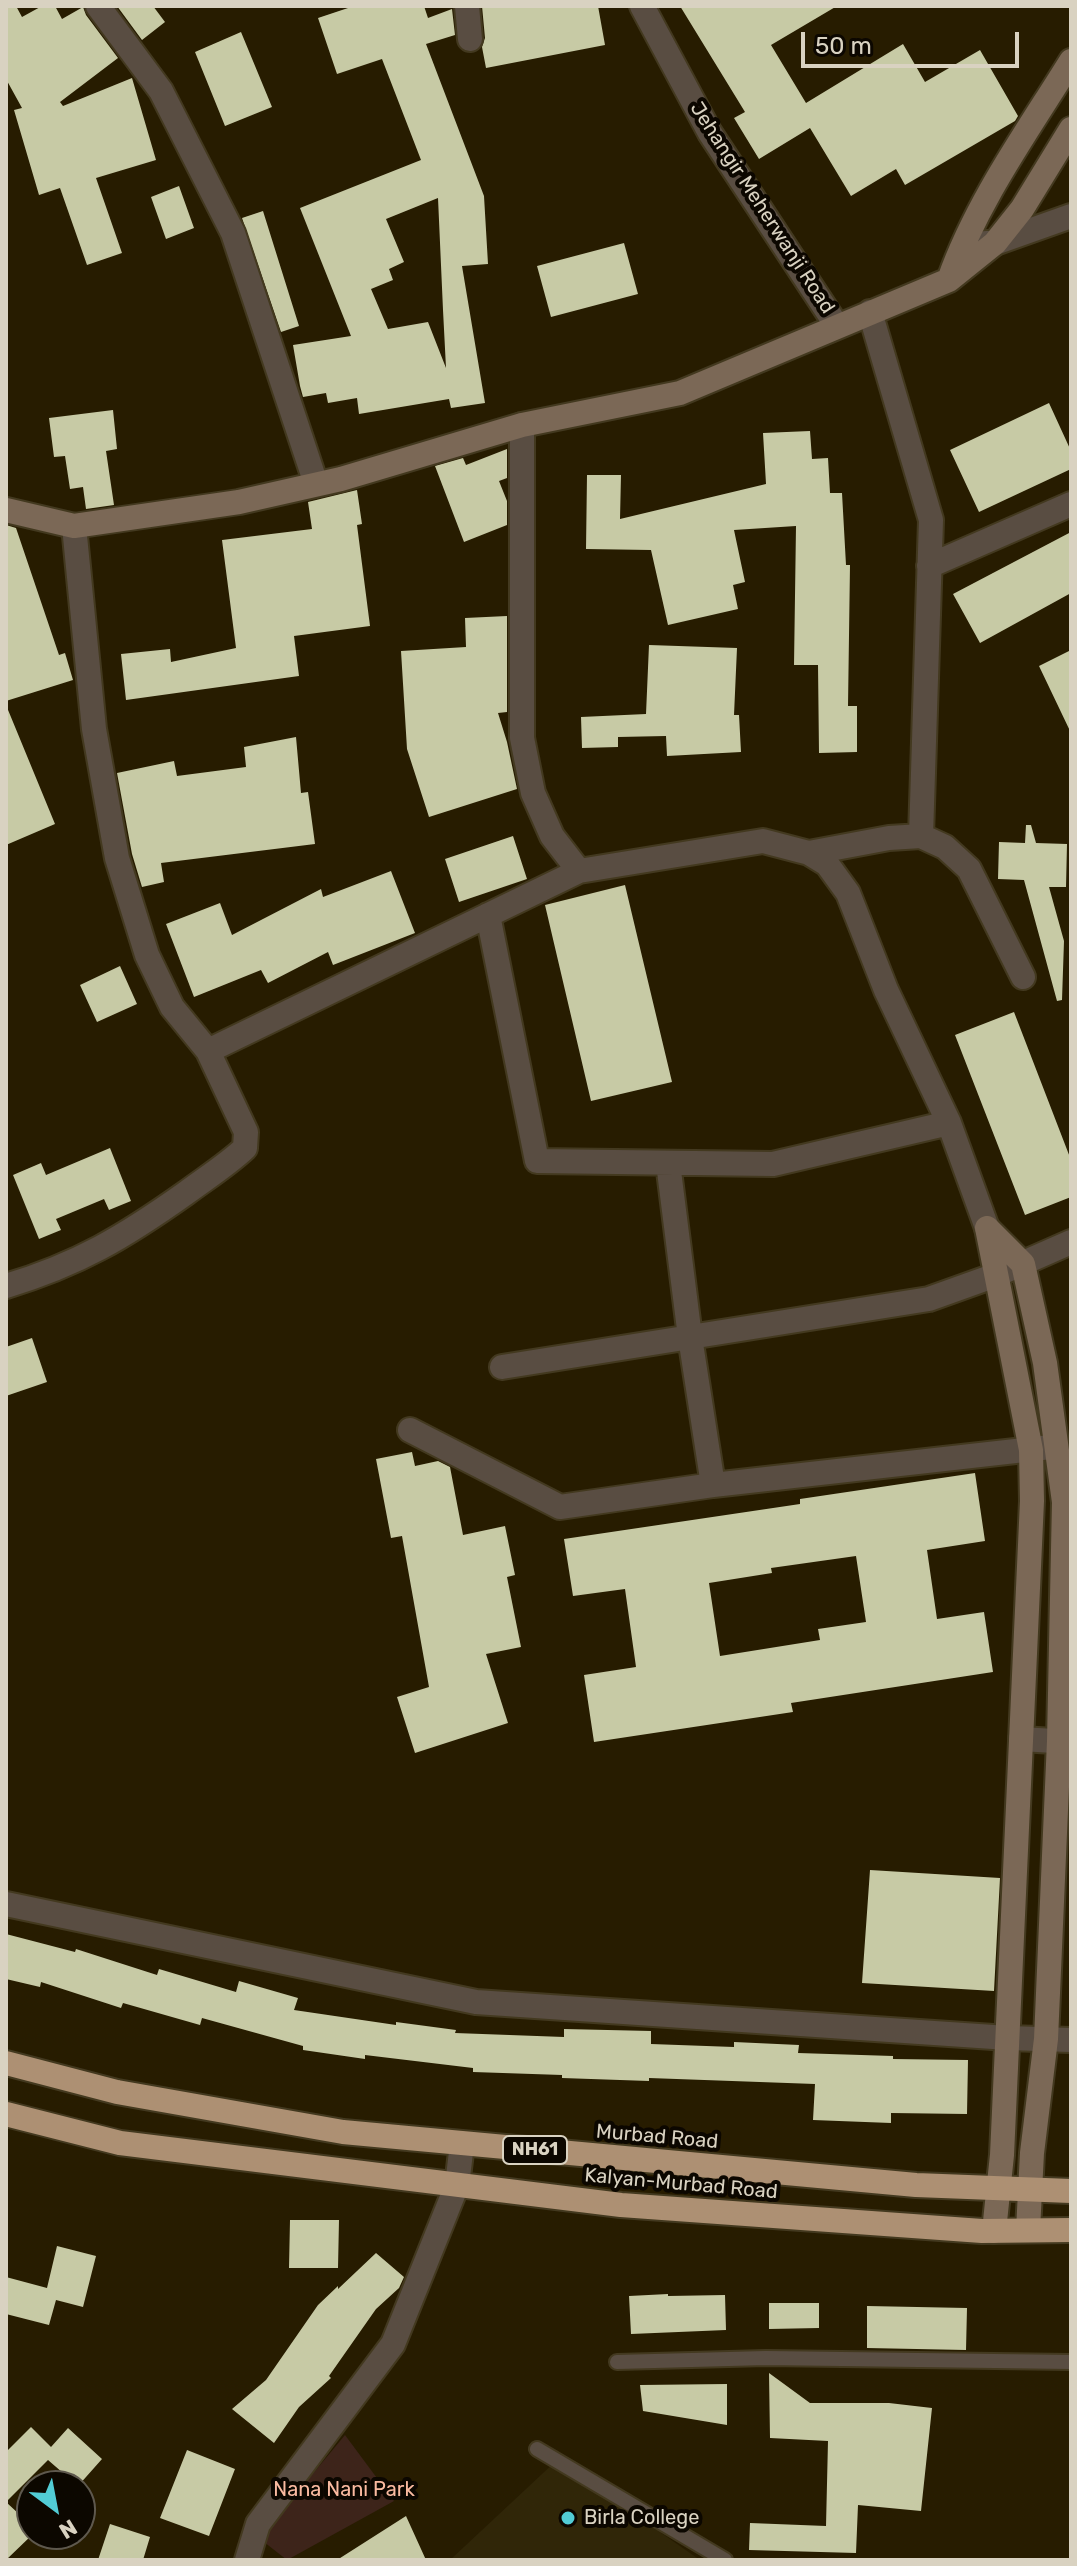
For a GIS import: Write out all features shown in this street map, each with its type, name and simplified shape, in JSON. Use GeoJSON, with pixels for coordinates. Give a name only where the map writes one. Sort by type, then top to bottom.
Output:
{"type":"FeatureCollection","features":[{"type":"Feature","properties":{"kind":"highway","name":"Murbad Road"},"geometry":{"type":"LineString","coordinates":[[6,2063],[117,2092],[328,2130],[916,2185],[1071,2191]]}},
{"type":"Feature","properties":{"kind":"highway","name":"Kalyan-Murbad Road"},"geometry":{"type":"LineString","coordinates":[[6,2114],[120,2143],[621,2205],[994,2231],[1071,2230]]}},
{"type":"Feature","properties":{"kind":"street"},"geometry":{"type":"LineString","coordinates":[[98,6],[161,91],[233,233],[316,484]]}},
{"type":"Feature","properties":{"kind":"street"},"geometry":{"type":"LineString","coordinates":[[467,6],[470,39]]}},
{"type":"Feature","properties":{"kind":"street","name":"Jehangir Meherwanji Road"},"geometry":{"type":"LineString","coordinates":[[642,6],[710,133],[837,326]]}},
{"type":"Feature","properties":{"kind":"street"},"geometry":{"type":"LineString","coordinates":[[949,280],[983,201],[1071,61]]}},
{"type":"Feature","properties":{"kind":"street"},"geometry":{"type":"LineString","coordinates":[[6,510],[74,526],[239,502],[316,484],[522,425],[680,393],[949,280],[995,243],[1022,209],[1071,129]]}},
{"type":"Feature","properties":{"kind":"street"},"geometry":{"type":"LineString","coordinates":[[963,242],[995,243],[1071,216]]}},
{"type":"Feature","properties":{"kind":"street"},"geometry":{"type":"LineString","coordinates":[[870,312],[931,520],[921,836]]}},
{"type":"Feature","properties":{"kind":"street"},"geometry":{"type":"LineString","coordinates":[[522,425],[522,738],[533,793],[552,836],[579,871]]}},
{"type":"Feature","properties":{"kind":"street"},"geometry":{"type":"LineString","coordinates":[[929,566],[1071,504]]}},
{"type":"Feature","properties":{"kind":"street"},"geometry":{"type":"LineString","coordinates":[[6,1286],[99,1251],[139,1227],[245,1148],[246,1132],[208,1051],[172,1007],[147,955],[117,858],[94,729],[74,526]]}},
{"type":"Feature","properties":{"kind":"street"},"geometry":{"type":"LineString","coordinates":[[809,853],[889,838],[921,836],[945,847],[969,869],[1023,977]]}},
{"type":"Feature","properties":{"kind":"street"},"geometry":{"type":"LineString","coordinates":[[208,1051],[579,871],[763,841],[809,853],[827,864],[848,893],[886,990],[949,1123],[987,1228],[1031,1450],[1032,1501],[1008,2038],[994,2231]]}},
{"type":"Feature","properties":{"kind":"street"},"geometry":{"type":"LineString","coordinates":[[488,915],[537,1161],[773,1164],[949,1123]]}},
{"type":"Feature","properties":{"kind":"street"},"geometry":{"type":"LineString","coordinates":[[668,1163],[713,1485]]}},
{"type":"Feature","properties":{"kind":"street"},"geometry":{"type":"LineString","coordinates":[[987,1228],[1023,1264],[1045,1363],[1064,1502],[1065,1742],[1046,2039],[1029,2190],[1028,2230]]}},
{"type":"Feature","properties":{"kind":"street"},"geometry":{"type":"LineString","coordinates":[[502,1367],[929,1299],[996,1275],[1071,1242]]}},
{"type":"Feature","properties":{"kind":"street"},"geometry":{"type":"LineString","coordinates":[[410,1430],[560,1507],[713,1485],[1057,1447]]}},
{"type":"Feature","properties":{"kind":"street"},"geometry":{"type":"LineString","coordinates":[[1021,1739],[1065,1742]]}},
{"type":"Feature","properties":{"kind":"street"},"geometry":{"type":"LineString","coordinates":[[6,1904],[476,2002],[1071,2040]]}},
{"type":"Feature","properties":{"kind":"street"},"geometry":{"type":"LineString","coordinates":[[247,2560],[258,2524],[393,2344],[457,2185],[462,2144]]}},
{"type":"Feature","properties":{"kind":"lane"},"geometry":{"type":"LineString","coordinates":[[617,2362],[766,2358],[1071,2362]]}},
{"type":"Feature","properties":{"kind":"lane"},"geometry":{"type":"LineString","coordinates":[[537,2449],[725,2560]]}},
{"type":"Feature","properties":{"kind":"shaded area","name":"Birla College"},"geometry":{"type":"Polygon","coordinates":[[[557,2460],[700,2560],[450,2560],[557,2460]]]}},
{"type":"Feature","properties":{"kind":"green space","name":"Nana Nani Park"},"geometry":{"type":"Polygon","coordinates":[[[345,2435],[394,2501],[287,2560],[264,2542],[267,2529],[345,2435]]]}},
{"type":"Feature","properties":{"kind":"building"},"geometry":{"type":"Polygon","coordinates":[[[6,6],[16,6],[22,17],[42,6],[55,6],[62,19],[83,7],[118,58],[60,102],[63,106],[132,78],[156,160],[96,178],[122,253],[87,265],[60,188],[39,195],[14,110],[22,108],[6,79],[6,6]]]}},
{"type":"Feature","properties":{"kind":"building"},"geometry":{"type":"Polygon","coordinates":[[[117,6],[153,6],[165,22],[142,40],[117,6]]]}},
{"type":"Feature","properties":{"kind":"building"},"geometry":{"type":"Polygon","coordinates":[[[354,6],[424,6],[428,18],[452,9],[455,35],[426,44],[484,196],[488,264],[462,266],[485,403],[451,408],[449,399],[359,414],[357,398],[328,403],[326,393],[303,397],[293,345],[351,336],[300,208],[421,160],[382,59],[337,74],[318,18],[354,6]],[[438,198],[386,219],[404,262],[389,269],[393,280],[371,289],[388,329],[428,322],[446,368],[438,198]]]}},
{"type":"Feature","properties":{"kind":"building"},"geometry":{"type":"Polygon","coordinates":[[[482,6],[598,6],[605,45],[486,68],[482,47],[485,38],[482,6]]]}},
{"type":"Feature","properties":{"kind":"building"},"geometry":{"type":"Polygon","coordinates":[[[680,6],[837,6],[771,45],[806,103],[903,44],[925,82],[980,50],[1018,116],[1015,121],[905,185],[896,169],[851,196],[810,128],[759,159],[734,118],[745,112],[680,6]]]}},
{"type":"Feature","properties":{"kind":"building"},"geometry":{"type":"Polygon","coordinates":[[[241,32],[272,107],[225,126],[195,52],[241,32]]]}},
{"type":"Feature","properties":{"kind":"building"},"geometry":{"type":"Polygon","coordinates":[[[179,186],[194,228],[166,239],[151,197],[179,186]]]}},
{"type":"Feature","properties":{"kind":"building"},"geometry":{"type":"Polygon","coordinates":[[[263,211],[299,326],[281,332],[242,218],[263,211]]]}},
{"type":"Feature","properties":{"kind":"building"},"geometry":{"type":"Polygon","coordinates":[[[624,243],[638,294],[551,317],[537,266],[624,243]]]}},
{"type":"Feature","properties":{"kind":"building"},"geometry":{"type":"Polygon","coordinates":[[[1049,403],[1071,451],[1071,469],[979,512],[950,450],[1049,403]]]}},
{"type":"Feature","properties":{"kind":"building"},"geometry":{"type":"Polygon","coordinates":[[[113,410],[117,449],[106,451],[114,505],[86,509],[83,487],[70,489],[65,456],[54,457],[49,418],[113,410]]]}},
{"type":"Feature","properties":{"kind":"building"},"geometry":{"type":"Polygon","coordinates":[[[810,431],[812,459],[828,458],[830,493],[842,493],[846,565],[850,565],[848,706],[857,706],[857,752],[819,753],[818,665],[794,665],[796,526],[734,530],[745,582],[733,585],[738,609],[668,625],[651,550],[586,549],[587,475],[621,475],[620,519],[766,484],[763,433],[810,431]]]}},
{"type":"Feature","properties":{"kind":"building"},"geometry":{"type":"Polygon","coordinates":[[[507,449],[507,478],[499,481],[507,501],[507,525],[464,542],[435,466],[463,458],[466,465],[507,449]]]}},
{"type":"Feature","properties":{"kind":"building"},"geometry":{"type":"Polygon","coordinates":[[[357,490],[362,524],[357,525],[370,626],[294,636],[299,676],[126,700],[121,654],[170,649],[171,662],[236,648],[222,540],[312,529],[308,502],[357,490]]]}},
{"type":"Feature","properties":{"kind":"building"},"geometry":{"type":"Polygon","coordinates":[[[6,525],[16,528],[59,655],[65,653],[73,680],[6,701],[6,525]]]}},
{"type":"Feature","properties":{"kind":"building"},"geometry":{"type":"Polygon","coordinates":[[[1071,532],[1071,593],[980,643],[953,594],[1071,532]]]}},
{"type":"Feature","properties":{"kind":"building"},"geometry":{"type":"Polygon","coordinates":[[[507,616],[507,712],[498,713],[517,789],[429,817],[407,749],[401,651],[466,647],[465,618],[507,616]]]}},
{"type":"Feature","properties":{"kind":"building"},"geometry":{"type":"Polygon","coordinates":[[[649,645],[737,648],[734,715],[739,715],[741,752],[667,756],[666,736],[618,737],[618,747],[582,748],[581,717],[646,714],[649,645]]]}},
{"type":"Feature","properties":{"kind":"building"},"geometry":{"type":"Polygon","coordinates":[[[1071,650],[1071,733],[1039,666],[1071,650]]]}},
{"type":"Feature","properties":{"kind":"building"},"geometry":{"type":"Polygon","coordinates":[[[6,705],[55,824],[6,845],[6,705]]]}},
{"type":"Feature","properties":{"kind":"building"},"geometry":{"type":"Polygon","coordinates":[[[296,737],[301,793],[308,792],[315,844],[161,863],[164,882],[142,887],[132,854],[117,773],[174,761],[177,776],[246,767],[244,747],[296,737]]]}},
{"type":"Feature","properties":{"kind":"building"},"geometry":{"type":"Polygon","coordinates":[[[1026,825],[1031,825],[1036,843],[1067,844],[1066,887],[1049,887],[1064,941],[1062,1000],[1057,1001],[1024,880],[998,879],[999,842],[1025,843],[1026,825]]]}},
{"type":"Feature","properties":{"kind":"building"},"geometry":{"type":"Polygon","coordinates":[[[513,836],[527,879],[459,902],[445,859],[513,836]]]}},
{"type":"Feature","properties":{"kind":"building"},"geometry":{"type":"Polygon","coordinates":[[[391,871],[415,933],[333,965],[328,952],[268,983],[261,970],[194,997],[166,924],[220,903],[232,935],[321,889],[323,897],[391,871]]]}},
{"type":"Feature","properties":{"kind":"building"},"geometry":{"type":"Polygon","coordinates":[[[625,885],[672,1082],[591,1101],[545,905],[625,885]]]}},
{"type":"Feature","properties":{"kind":"building"},"geometry":{"type":"Polygon","coordinates":[[[120,966],[137,1004],[97,1022],[80,985],[120,966]]]}},
{"type":"Feature","properties":{"kind":"building"},"geometry":{"type":"Polygon","coordinates":[[[1014,1012],[1071,1160],[1071,1197],[1025,1215],[955,1035],[1014,1012]]]}},
{"type":"Feature","properties":{"kind":"building"},"geometry":{"type":"Polygon","coordinates":[[[110,1148],[131,1201],[109,1210],[104,1199],[56,1219],[61,1230],[39,1239],[13,1175],[41,1163],[46,1175],[110,1148]]]}},
{"type":"Feature","properties":{"kind":"building"},"geometry":{"type":"Polygon","coordinates":[[[32,1338],[47,1382],[6,1396],[6,1347],[32,1338]]]}},
{"type":"Feature","properties":{"kind":"building"},"geometry":{"type":"Polygon","coordinates":[[[412,1452],[415,1466],[438,1461],[450,1467],[463,1535],[505,1526],[515,1575],[507,1577],[521,1647],[486,1654],[508,1723],[415,1753],[397,1697],[429,1687],[402,1536],[391,1538],[376,1459],[412,1452]]]}},
{"type":"Feature","properties":{"kind":"building"},"geometry":{"type":"Polygon","coordinates":[[[975,1473],[985,1541],[927,1550],[937,1619],[984,1612],[993,1672],[791,1703],[793,1712],[594,1742],[584,1675],[636,1667],[625,1589],[573,1596],[564,1539],[800,1504],[800,1499],[975,1473]],[[856,1556],[771,1568],[772,1573],[709,1583],[720,1656],[820,1640],[818,1629],[866,1622],[856,1556]]]}},
{"type":"Feature","properties":{"kind":"building"},"geometry":{"type":"Polygon","coordinates":[[[870,1870],[1000,1878],[994,1991],[862,1983],[870,1870]]]}},
{"type":"Feature","properties":{"kind":"building"},"geometry":{"type":"Polygon","coordinates":[[[6,1934],[75,1952],[76,1949],[157,1975],[159,1969],[236,1992],[239,1981],[298,1998],[294,2010],[456,2030],[455,2033],[564,2037],[564,2029],[651,2031],[651,2044],[734,2047],[734,2042],[799,2045],[798,2053],[968,2060],[967,2114],[891,2113],[891,2123],[813,2120],[815,2084],[562,2078],[562,2075],[473,2072],[473,2068],[365,2055],[365,2059],[303,2050],[303,2046],[202,2018],[200,2025],[123,2003],[121,2008],[41,1982],[40,1987],[6,1979],[6,1934]]]}},
{"type":"Feature","properties":{"kind":"building"},"geometry":{"type":"Polygon","coordinates":[[[290,2220],[339,2220],[338,2268],[289,2268],[290,2220]]]}},
{"type":"Feature","properties":{"kind":"building"},"geometry":{"type":"Polygon","coordinates":[[[57,2246],[96,2256],[83,2307],[56,2300],[49,2325],[6,2314],[6,2277],[47,2288],[57,2246]]]}},
{"type":"Feature","properties":{"kind":"building"},"geometry":{"type":"Polygon","coordinates":[[[376,2253],[404,2277],[399,2288],[376,2309],[329,2376],[331,2378],[299,2407],[274,2443],[232,2409],[266,2380],[318,2305],[376,2253]]]}},
{"type":"Feature","properties":{"kind":"building"},"geometry":{"type":"Polygon","coordinates":[[[725,2295],[726,2330],[631,2334],[629,2296],[725,2295]]]}},
{"type":"Feature","properties":{"kind":"building"},"geometry":{"type":"Polygon","coordinates":[[[769,2303],[819,2303],[819,2328],[769,2329],[769,2303]]]}},
{"type":"Feature","properties":{"kind":"building"},"geometry":{"type":"Polygon","coordinates":[[[867,2306],[967,2308],[966,2350],[867,2348],[867,2306]]]}},
{"type":"Feature","properties":{"kind":"building"},"geometry":{"type":"Polygon","coordinates":[[[769,2373],[810,2403],[889,2403],[932,2408],[921,2511],[858,2505],[856,2553],[749,2550],[750,2523],[826,2526],[828,2441],[770,2438],[769,2373]]]}},
{"type":"Feature","properties":{"kind":"building"},"geometry":{"type":"Polygon","coordinates":[[[727,2384],[727,2425],[643,2411],[640,2385],[727,2384]]]}},
{"type":"Feature","properties":{"kind":"building"},"geometry":{"type":"Polygon","coordinates":[[[31,2427],[51,2447],[68,2428],[102,2459],[92,2470],[60,2470],[48,2460],[38,2470],[16,2470],[16,2492],[6,2502],[6,2452],[31,2427]]]}},
{"type":"Feature","properties":{"kind":"building"},"geometry":{"type":"Polygon","coordinates":[[[187,2450],[235,2469],[209,2536],[160,2518],[187,2450]]]}},
{"type":"Feature","properties":{"kind":"building"},"geometry":{"type":"Polygon","coordinates":[[[6,2502],[16,2511],[16,2550],[6,2560],[6,2502]]]}},
{"type":"Feature","properties":{"kind":"building"},"geometry":{"type":"Polygon","coordinates":[[[406,2516],[426,2560],[337,2560],[406,2516]]]}},
{"type":"Feature","properties":{"kind":"building"},"geometry":{"type":"Polygon","coordinates":[[[110,2524],[150,2537],[143,2560],[98,2560],[110,2524]]]}},
{"type":"Feature","properties":{"kind":"place","name":"Birla College"},"geometry":{"type":"Point","coordinates":[568,2518]}}]}
